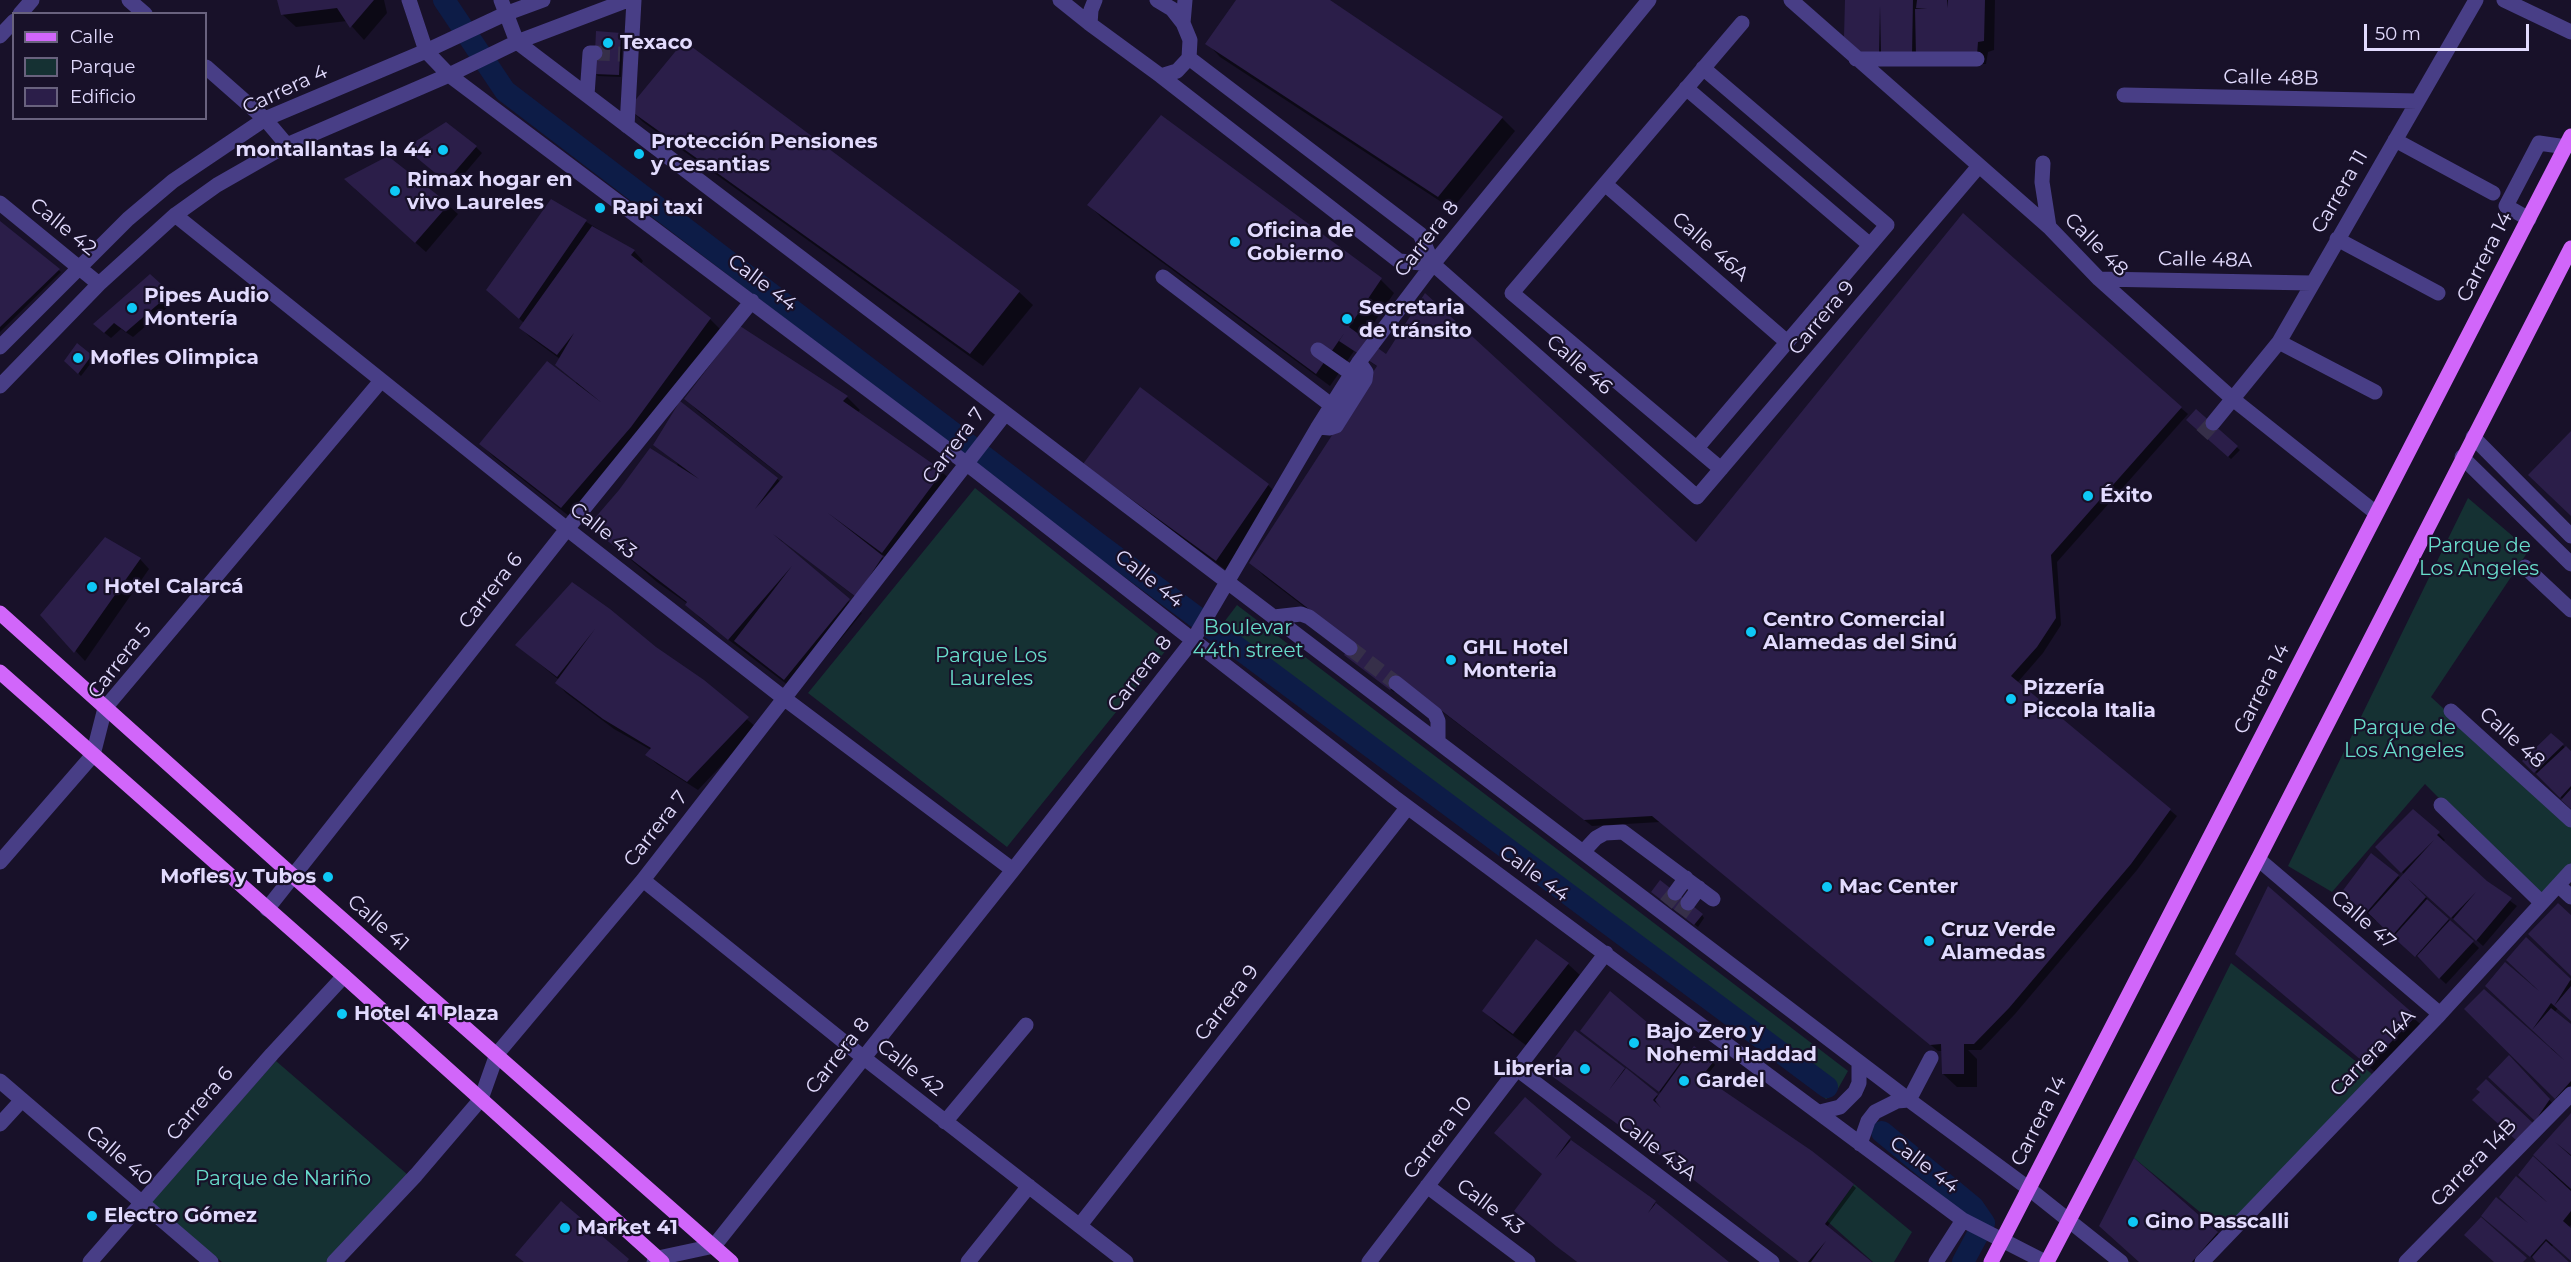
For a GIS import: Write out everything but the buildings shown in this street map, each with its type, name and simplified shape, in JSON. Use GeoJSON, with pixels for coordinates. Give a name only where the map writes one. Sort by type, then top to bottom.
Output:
{"type":"FeatureCollection","features":[{"type":"Feature","properties":{"kind":"main road","name":"Carrera 14"},"geometry":{"type":"LineString","coordinates":[[1991,1262],[2568,141]]}},
{"type":"Feature","properties":{"kind":"main road"},"geometry":{"type":"LineString","coordinates":[[2046,1262],[2258,859],[2571,248]]}},
{"type":"Feature","properties":{"kind":"main road","name":"Calle 41"},"geometry":{"type":"LineString","coordinates":[[0,613],[292,875],[731,1262]]}},
{"type":"Feature","properties":{"kind":"main road"},"geometry":{"type":"LineString","coordinates":[[0,672],[344,976],[658,1261]]}},
{"type":"Feature","properties":{"kind":"street"},"geometry":{"type":"LineString","coordinates":[[22,12],[32,0]]}},
{"type":"Feature","properties":{"kind":"street"},"geometry":{"type":"LineString","coordinates":[[129,0],[143,12]]}},
{"type":"Feature","properties":{"kind":"street","name":"Calle 44"},"geometry":{"type":"LineString","coordinates":[[409,0],[426,51],[449,75],[752,302],[971,459],[1197,634],[1407,808],[1974,1226],[2046,1262]]}},
{"type":"Feature","properties":{"kind":"street","name":"Carrera 4"},"geometry":{"type":"LineString","coordinates":[[0,347],[78,266],[128,219],[173,181],[265,119],[426,51],[484,23],[503,7],[543,0]]}},
{"type":"Feature","properties":{"kind":"street"},"geometry":{"type":"LineString","coordinates":[[0,386],[99,284],[175,215],[217,185],[287,145],[449,75],[510,45],[628,0]]}},
{"type":"Feature","properties":{"kind":"street"},"geometry":{"type":"LineString","coordinates":[[627,126],[625,54],[634,0]]}},
{"type":"Feature","properties":{"kind":"street"},"geometry":{"type":"LineString","coordinates":[[1060,0],[1399,261],[1433,264]]}},
{"type":"Feature","properties":{"kind":"street"},"geometry":{"type":"LineString","coordinates":[[1090,24],[1091,10],[1095,0]]}},
{"type":"Feature","properties":{"kind":"street"},"geometry":{"type":"LineString","coordinates":[[1158,0],[1172,9],[1183,23],[1190,40],[1189,58],[1177,71],[1161,76]]}},
{"type":"Feature","properties":{"kind":"street"},"geometry":{"type":"LineString","coordinates":[[1183,23],[1185,0]]}},
{"type":"Feature","properties":{"kind":"street","name":"Carrera 8"},"geometry":{"type":"LineString","coordinates":[[714,1246],[1197,634],[1355,368],[1433,264],[1649,0]]}},
{"type":"Feature","properties":{"kind":"street","name":"Calle 48"},"geometry":{"type":"LineString","coordinates":[[1791,0],[2049,227],[2099,279],[2234,400],[2376,513]]}},
{"type":"Feature","properties":{"kind":"street","name":"Carrera 11"},"geometry":{"type":"LineString","coordinates":[[2212,423],[2234,400],[2279,342],[2475,0]]}},
{"type":"Feature","properties":{"kind":"street"},"geometry":{"type":"LineString","coordinates":[[2504,0],[2571,32]]}},
{"type":"Feature","properties":{"kind":"street"},"geometry":{"type":"LineString","coordinates":[[503,7],[510,45],[587,95],[1005,414],[1224,588],[1274,617],[1583,852],[1668,902],[1859,1062],[2028,1188],[2121,1262]]}},
{"type":"Feature","properties":{"kind":"street"},"geometry":{"type":"LineString","coordinates":[[0,36],[12,23]]}},
{"type":"Feature","properties":{"kind":"street"},"geometry":{"type":"LineString","coordinates":[[1721,469],[1512,293],[1742,23]]}},
{"type":"Feature","properties":{"kind":"street"},"geometry":{"type":"LineString","coordinates":[[587,95],[590,53],[595,53]]}},
{"type":"Feature","properties":{"kind":"street","name":"Calle 46"},"geometry":{"type":"LineString","coordinates":[[1189,58],[1420,234],[1433,264],[1697,497]]}},
{"type":"Feature","properties":{"kind":"street"},"geometry":{"type":"LineString","coordinates":[[1856,59],[1977,59]]}},
{"type":"Feature","properties":{"kind":"street"},"geometry":{"type":"LineString","coordinates":[[207,68],[265,119],[287,145]]}},
{"type":"Feature","properties":{"kind":"street","name":"Carrera 9"},"geometry":{"type":"LineString","coordinates":[[1697,448],[1887,225],[1703,68]]}},
{"type":"Feature","properties":{"kind":"street"},"geometry":{"type":"LineString","coordinates":[[1686,88],[1870,245]]}},
{"type":"Feature","properties":{"kind":"street","name":"Calle 48B"},"geometry":{"type":"LineString","coordinates":[[2124,95],[2417,101]]}},
{"type":"Feature","properties":{"kind":"street"},"geometry":{"type":"LineString","coordinates":[[2395,140],[2493,193]]}},
{"type":"Feature","properties":{"kind":"street"},"geometry":{"type":"LineString","coordinates":[[2529,219],[2506,206],[2539,143],[2568,141]]}},
{"type":"Feature","properties":{"kind":"street"},"geometry":{"type":"LineString","coordinates":[[2043,163],[2049,227]]}},
{"type":"Feature","properties":{"kind":"street","name":"Carrera 9"},"geometry":{"type":"LineString","coordinates":[[1697,497],[1979,166]]}},
{"type":"Feature","properties":{"kind":"street","name":"Calle 46A"},"geometry":{"type":"LineString","coordinates":[[1605,184],[1787,342]]}},
{"type":"Feature","properties":{"kind":"street","name":"Calle 42"},"geometry":{"type":"LineString","coordinates":[[0,203],[99,284]]}},
{"type":"Feature","properties":{"kind":"street","name":"Calle 43"},"geometry":{"type":"LineString","coordinates":[[175,215],[380,382],[567,529],[785,699],[1013,870]]}},
{"type":"Feature","properties":{"kind":"street"},"geometry":{"type":"LineString","coordinates":[[2337,239],[2438,293]]}},
{"type":"Feature","properties":{"kind":"street"},"geometry":{"type":"LineString","coordinates":[[1162,277],[1261,340],[1331,405]]}},
{"type":"Feature","properties":{"kind":"street","name":"Calle 48A"},"geometry":{"type":"LineString","coordinates":[[2099,279],[2311,283]]}},
{"type":"Feature","properties":{"kind":"street","name":"Carrera 6"},"geometry":{"type":"LineString","coordinates":[[267,909],[567,529],[752,302]]}},
{"type":"Feature","properties":{"kind":"street"},"geometry":{"type":"LineString","coordinates":[[2279,342],[2375,392]]}},
{"type":"Feature","properties":{"kind":"street"},"geometry":{"type":"LineString","coordinates":[[1318,350],[1366,374],[1336,426],[1318,427]]}},
{"type":"Feature","properties":{"kind":"street","name":"Carrera 5"},"geometry":{"type":"LineString","coordinates":[[0,862],[93,755],[105,708],[380,382]]}},
{"type":"Feature","properties":{"kind":"street","name":"Carrera 7"},"geometry":{"type":"LineString","coordinates":[[334,1262],[416,1175],[481,1099],[497,1054],[643,880],[1005,414]]}},
{"type":"Feature","properties":{"kind":"street"},"geometry":{"type":"LineString","coordinates":[[2473,436],[2571,536]]}},
{"type":"Feature","properties":{"kind":"street"},"geometry":{"type":"LineString","coordinates":[[2462,457],[2571,564]]}},
{"type":"Feature","properties":{"kind":"street"},"geometry":{"type":"LineString","coordinates":[[2525,567],[2571,610]]}},
{"type":"Feature","properties":{"kind":"street"},"geometry":{"type":"LineString","coordinates":[[1274,617],[1293,613],[1309,617],[1350,648]]}},
{"type":"Feature","properties":{"kind":"street"},"geometry":{"type":"LineString","coordinates":[[1396,683],[1435,714],[1438,721],[1438,741]]}},
{"type":"Feature","properties":{"kind":"street","name":"Calle 48"},"geometry":{"type":"LineString","coordinates":[[2451,711],[2571,820]]}},
{"type":"Feature","properties":{"kind":"street"},"geometry":{"type":"LineString","coordinates":[[2441,805],[2541,902]]}},
{"type":"Feature","properties":{"kind":"street","name":"Carrera 9"},"geometry":{"type":"LineString","coordinates":[[1080,1225],[1407,808]]}},
{"type":"Feature","properties":{"kind":"street"},"geometry":{"type":"LineString","coordinates":[[1583,852],[1596,838],[1605,833],[1623,832],[1713,899]]}},
{"type":"Feature","properties":{"kind":"street","name":"Calle 47"},"geometry":{"type":"LineString","coordinates":[[2258,859],[2440,1014]]}},
{"type":"Feature","properties":{"kind":"street","name":"Carrera 14A"},"geometry":{"type":"LineString","coordinates":[[2202,1262],[2440,1014],[2571,871]]}},
{"type":"Feature","properties":{"kind":"street"},"geometry":{"type":"LineString","coordinates":[[1668,902],[1686,878]]}},
{"type":"Feature","properties":{"kind":"street","name":"Calle 42"},"geometry":{"type":"LineString","coordinates":[[643,880],[864,1058],[1126,1262]]}},
{"type":"Feature","properties":{"kind":"street"},"geometry":{"type":"LineString","coordinates":[[2558,885],[2571,897]]}},
{"type":"Feature","properties":{"kind":"street"},"geometry":{"type":"LineString","coordinates":[[1680,912],[1699,888]]}},
{"type":"Feature","properties":{"kind":"street","name":"Carrera 10"},"geometry":{"type":"LineString","coordinates":[[1369,1262],[1606,953]]}},
{"type":"Feature","properties":{"kind":"street","name":"Carrera 6"},"geometry":{"type":"LineString","coordinates":[[90,1262],[272,1054],[344,976]]}},
{"type":"Feature","properties":{"kind":"street"},"geometry":{"type":"LineString","coordinates":[[945,1122],[1026,1025]]}},
{"type":"Feature","properties":{"kind":"street"},"geometry":{"type":"LineString","coordinates":[[1909,1100],[1931,1058]]}},
{"type":"Feature","properties":{"kind":"street"},"geometry":{"type":"LineString","coordinates":[[1820,1112],[1840,1107],[1855,1092],[1859,1083],[1859,1062]]}},
{"type":"Feature","properties":{"kind":"street","name":"Calle 43A"},"geometry":{"type":"LineString","coordinates":[[1517,1070],[1772,1262]]}},
{"type":"Feature","properties":{"kind":"street","name":"Calle 40"},"geometry":{"type":"LineString","coordinates":[[0,1081],[211,1262]]}},
{"type":"Feature","properties":{"kind":"street","name":"Carrera 14B"},"geometry":{"type":"LineString","coordinates":[[2406,1262],[2571,1094]]}},
{"type":"Feature","properties":{"kind":"street"},"geometry":{"type":"LineString","coordinates":[[0,1124],[22,1100]]}},
{"type":"Feature","properties":{"kind":"street"},"geometry":{"type":"LineString","coordinates":[[1860,1144],[1868,1121],[1875,1112],[1897,1101],[1909,1100]]}},
{"type":"Feature","properties":{"kind":"street"},"geometry":{"type":"LineString","coordinates":[[968,1262],[1029,1186]]}},
{"type":"Feature","properties":{"kind":"street","name":"Calle 43"},"geometry":{"type":"LineString","coordinates":[[1427,1186],[1528,1262]]}},
{"type":"Feature","properties":{"kind":"street"},"geometry":{"type":"LineString","coordinates":[[1936,1262],[1974,1226]]}},
{"type":"Feature","properties":{"kind":"street"},"geometry":{"type":"LineString","coordinates":[[658,1261],[714,1246]]}},
{"type":"Feature","properties":{"kind":"green space","name":"Parque Los Laureles"},"geometry":{"type":"Polygon","coordinates":[[[975,488],[1171,644],[1007,847],[808,693],[975,488]]]}},
{"type":"Feature","properties":{"kind":"green space","name":"Parque de Los Ángeles"},"geometry":{"type":"Polygon","coordinates":[[[2468,498],[2529,550],[2431,697],[2571,826],[2571,864],[2539,899],[2425,784],[2332,892],[2288,866],[2468,498]]]}},
{"type":"Feature","properties":{"kind":"green space","name":"Boulevar 44th street"},"geometry":{"type":"Polygon","coordinates":[[[1237,605],[1848,1071],[1835,1094],[1826,1099],[1212,638],[1237,605]]]}},
{"type":"Feature","properties":{"kind":"green space"},"geometry":{"type":"Polygon","coordinates":[[[2231,963],[2372,1074],[2228,1235],[2134,1158],[2231,963]]]}},
{"type":"Feature","properties":{"kind":"green space","name":"Parque de Nariño"},"geometry":{"type":"Polygon","coordinates":[[[276,1061],[408,1175],[326,1262],[222,1262],[149,1202],[276,1061]]]}},
{"type":"Feature","properties":{"kind":"green space"},"geometry":{"type":"Polygon","coordinates":[[[1854,1184],[1912,1232],[1894,1262],[1873,1262],[1827,1221],[1854,1184]]]}},
{"type":"Feature","properties":{"kind":"waterway"},"geometry":{"type":"LineString","coordinates":[[444,0],[505,91],[1100,545],[1827,1087]]}},
{"type":"Feature","properties":{"kind":"waterway"},"geometry":{"type":"LineString","coordinates":[[1882,1132],[1973,1207],[1984,1223],[1963,1262]]}},
{"type":"Feature","properties":{"kind":"tunnel"},"geometry":{"type":"LineString","coordinates":[[595,53],[620,54]]}},
{"type":"Feature","properties":{"kind":"tunnel"},"geometry":{"type":"LineString","coordinates":[[2202,435],[2213,423]]}},
{"type":"Feature","properties":{"kind":"tunnel"},"geometry":{"type":"LineString","coordinates":[[1350,648],[1396,683]]}},
{"type":"Feature","properties":{"kind":"tunnel"},"geometry":{"type":"LineString","coordinates":[[1666,904],[1675,893]]}},
{"type":"Feature","properties":{"kind":"tunnel"},"geometry":{"type":"LineString","coordinates":[[1680,914],[1688,903]]}},
{"type":"Feature","properties":{"kind":"place","name":"Texaco"},"geometry":{"type":"Point","coordinates":[608,43]}},
{"type":"Feature","properties":{"kind":"place","name":"montallantas la 44"},"geometry":{"type":"Point","coordinates":[443,150]}},
{"type":"Feature","properties":{"kind":"place","name":"Protección Pensiones y Cesantias"},"geometry":{"type":"Point","coordinates":[639,154]}},
{"type":"Feature","properties":{"kind":"place","name":"Rimax hogar en vivo Laureles"},"geometry":{"type":"Point","coordinates":[395,191]}},
{"type":"Feature","properties":{"kind":"place","name":"Rapi taxi"},"geometry":{"type":"Point","coordinates":[600,208]}},
{"type":"Feature","properties":{"kind":"place","name":"Oficina de Gobierno"},"geometry":{"type":"Point","coordinates":[1235,242]}},
{"type":"Feature","properties":{"kind":"place","name":"Pipes Audio Montería"},"geometry":{"type":"Point","coordinates":[132,308]}},
{"type":"Feature","properties":{"kind":"place","name":"Secretaria de tránsito"},"geometry":{"type":"Point","coordinates":[1347,319]}},
{"type":"Feature","properties":{"kind":"place","name":"Mofles Olimpica"},"geometry":{"type":"Point","coordinates":[78,358]}},
{"type":"Feature","properties":{"kind":"place","name":"Éxito"},"geometry":{"type":"Point","coordinates":[2088,496]}},
{"type":"Feature","properties":{"kind":"place","name":"Hotel Calarcá"},"geometry":{"type":"Point","coordinates":[92,587]}},
{"type":"Feature","properties":{"kind":"place","name":"Centro Comercial Alamedas del Sinú"},"geometry":{"type":"Point","coordinates":[1751,632]}},
{"type":"Feature","properties":{"kind":"place","name":"GHL Hotel Monteria"},"geometry":{"type":"Point","coordinates":[1451,660]}},
{"type":"Feature","properties":{"kind":"place","name":"Pizzería Piccola Italia"},"geometry":{"type":"Point","coordinates":[2011,699]}},
{"type":"Feature","properties":{"kind":"place","name":"Mofles y Tubos"},"geometry":{"type":"Point","coordinates":[328,877]}},
{"type":"Feature","properties":{"kind":"place","name":"Mac Center"},"geometry":{"type":"Point","coordinates":[1827,887]}},
{"type":"Feature","properties":{"kind":"place","name":"Cruz Verde Alamedas"},"geometry":{"type":"Point","coordinates":[1929,941]}},
{"type":"Feature","properties":{"kind":"place","name":"Hotel 41 Plaza"},"geometry":{"type":"Point","coordinates":[342,1014]}},
{"type":"Feature","properties":{"kind":"place","name":"Bajo Zero y Nohemi Haddad"},"geometry":{"type":"Point","coordinates":[1634,1043]}},
{"type":"Feature","properties":{"kind":"place","name":"Libreria"},"geometry":{"type":"Point","coordinates":[1585,1069]}},
{"type":"Feature","properties":{"kind":"place","name":"Gardel"},"geometry":{"type":"Point","coordinates":[1684,1081]}},
{"type":"Feature","properties":{"kind":"place","name":"Electro Gómez"},"geometry":{"type":"Point","coordinates":[92,1216]}},
{"type":"Feature","properties":{"kind":"place","name":"Gino Passcalli"},"geometry":{"type":"Point","coordinates":[2133,1222]}},
{"type":"Feature","properties":{"kind":"place","name":"Market 41"},"geometry":{"type":"Point","coordinates":[565,1228]}},
{"type":"Feature","properties":{"kind":"park label","name":"Parque de Los Angeles"},"geometry":{"type":"Point","coordinates":[2479,558]}}]}
